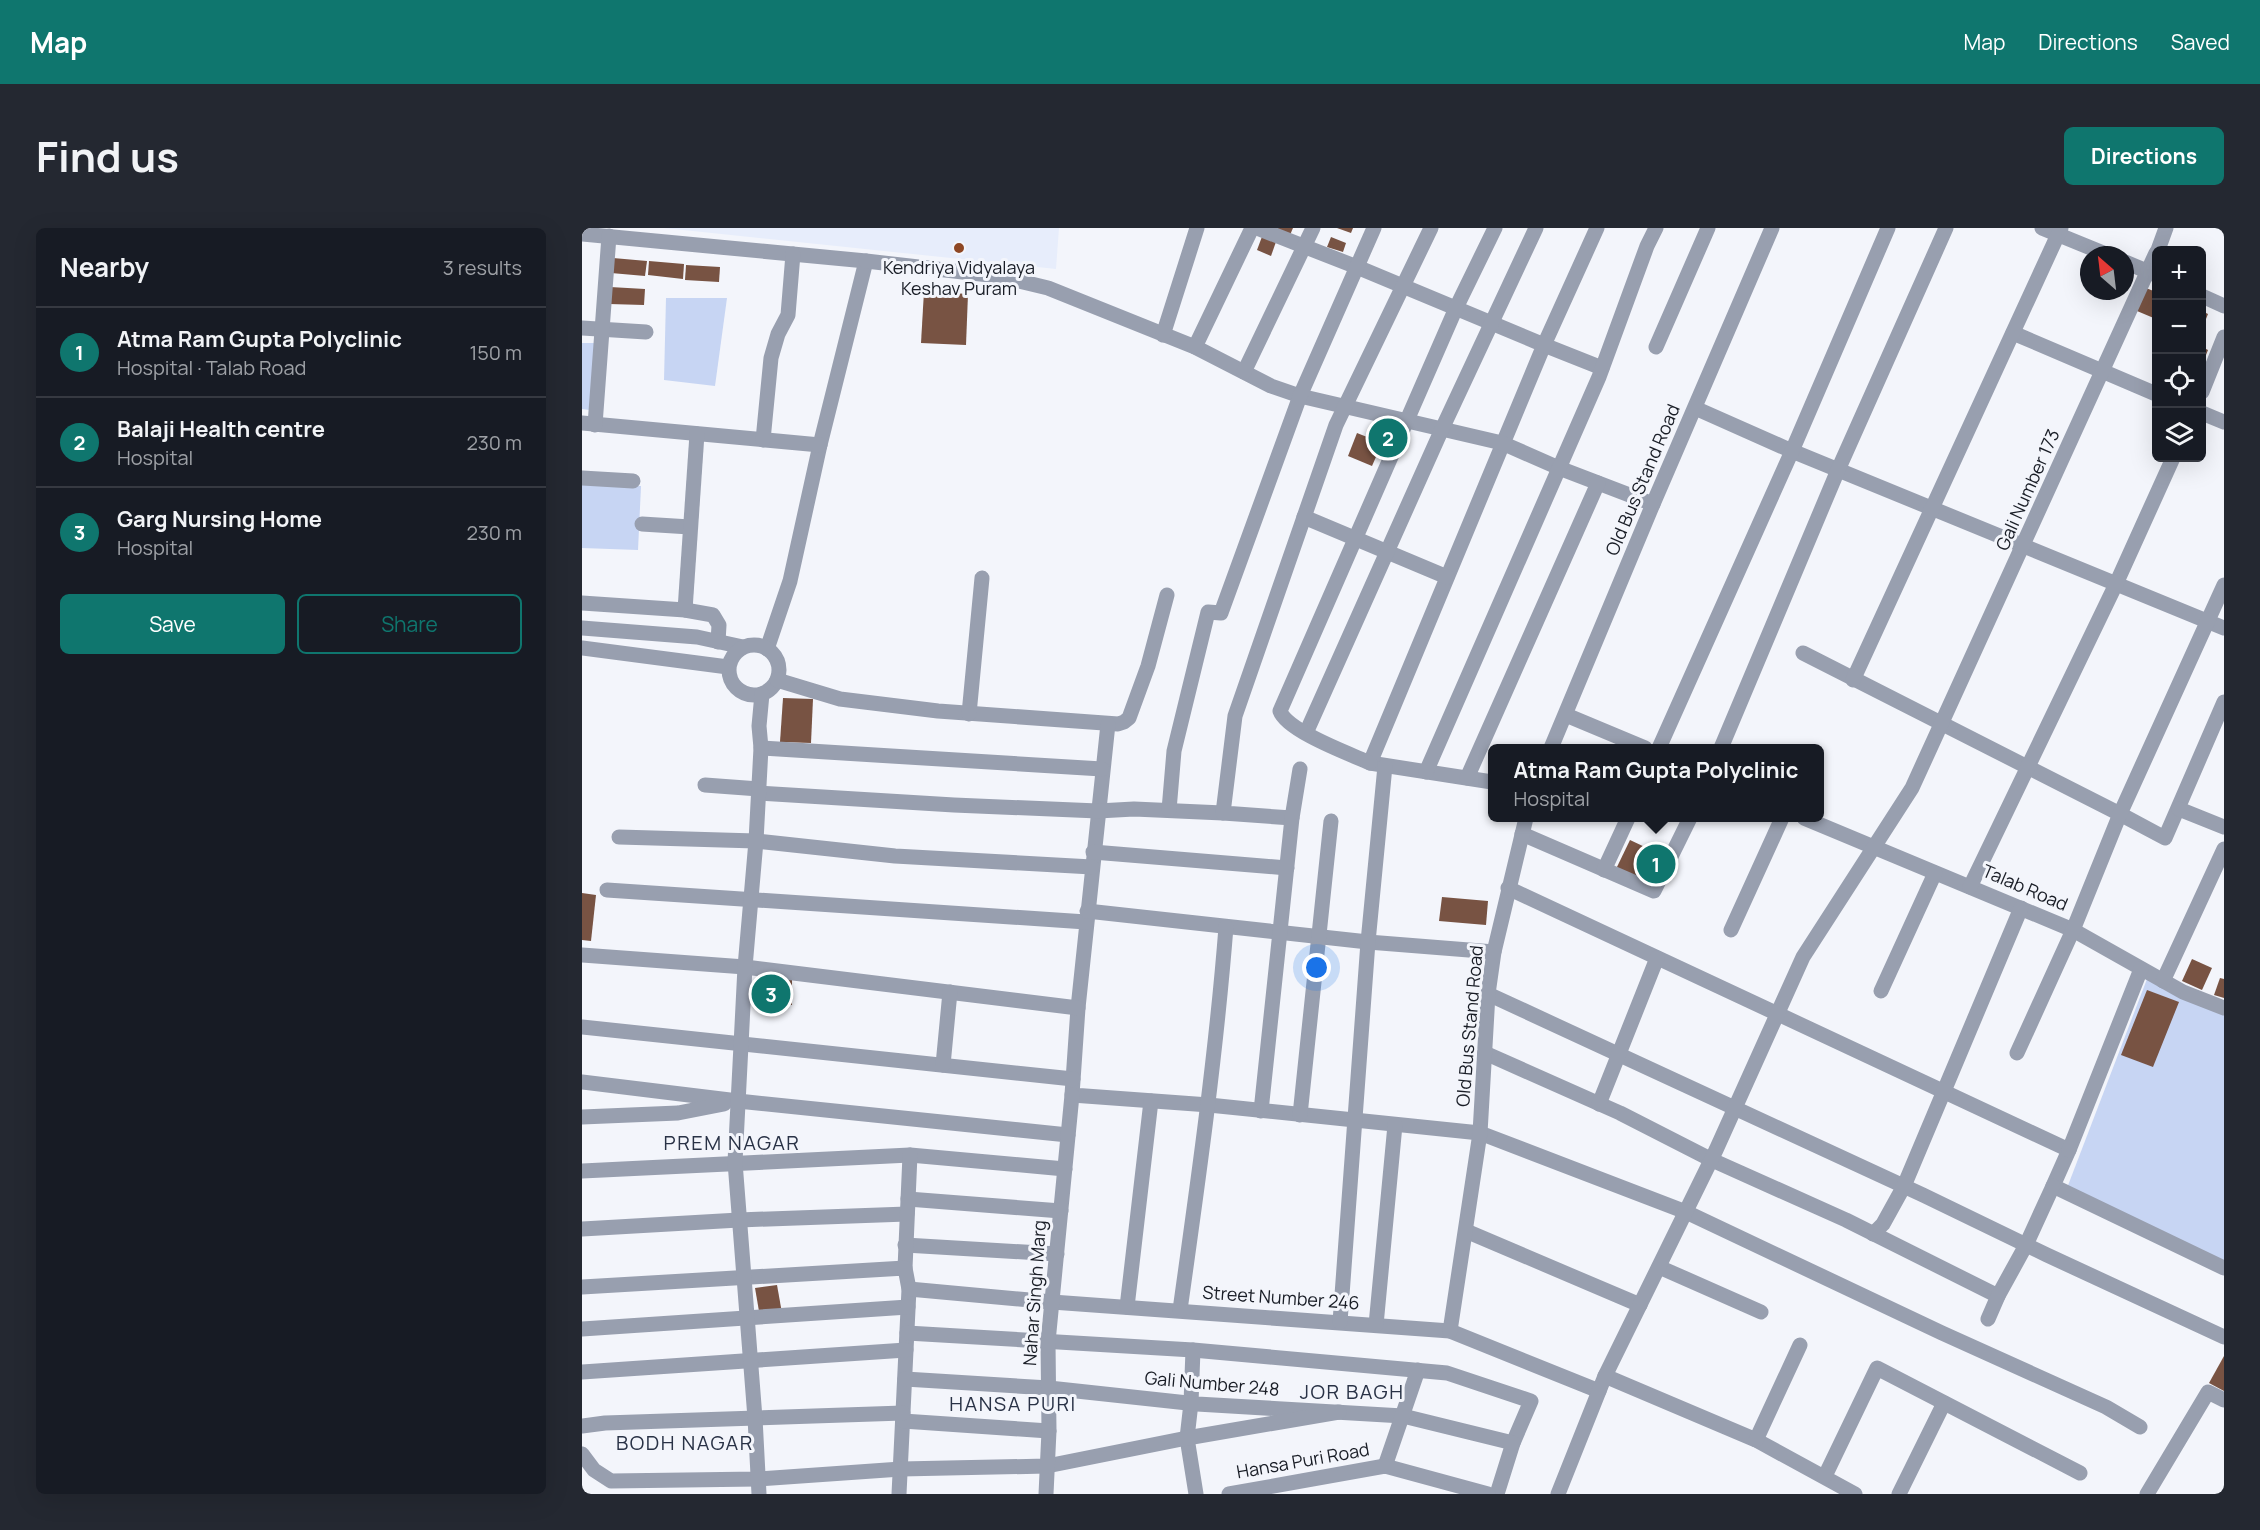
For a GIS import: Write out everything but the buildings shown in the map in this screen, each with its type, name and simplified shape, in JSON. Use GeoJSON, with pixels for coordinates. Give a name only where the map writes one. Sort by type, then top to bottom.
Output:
{"type":"FeatureCollection","features":[{"type":"Feature","properties":{"kind":"street"},"geometry":{"type":"LineString","coordinates":[[1163,335],[1197,228]]}},
{"type":"Feature","properties":{"kind":"street"},"geometry":{"type":"LineString","coordinates":[[1195,347],[1254,228],[1357,267],[1602,368]]}},
{"type":"Feature","properties":{"kind":"street"},"geometry":{"type":"LineString","coordinates":[[1244,372],[1313,228]]}},
{"type":"Feature","properties":{"kind":"street"},"geometry":{"type":"LineString","coordinates":[[1169,810],[1174,752],[1208,612],[1221,613],[1300,396],[1374,228]]}},
{"type":"Feature","properties":{"kind":"street"},"geometry":{"type":"LineString","coordinates":[[1223,813],[1235,716],[1336,425],[1431,228]]}},
{"type":"Feature","properties":{"kind":"street"},"geometry":{"type":"LineString","coordinates":[[1488,781],[1378,764],[1306,734],[1284,719],[1280,711],[1456,308],[1495,228]]}},
{"type":"Feature","properties":{"kind":"street"},"geometry":{"type":"LineString","coordinates":[[1306,734],[1442,429],[1536,228]]}},
{"type":"Feature","properties":{"kind":"street"},"geometry":{"type":"LineString","coordinates":[[1340,1322],[1368,942],[1378,764],[1447,577],[1544,345],[1597,228]]}},
{"type":"Feature","properties":{"kind":"street"},"geometry":{"type":"LineString","coordinates":[[1426,772],[1602,368],[1647,246],[1656,228]]}},
{"type":"Feature","properties":{"kind":"street"},"geometry":{"type":"LineString","coordinates":[[1656,347],[1708,228]]}},
{"type":"Feature","properties":{"kind":"street","name":"Old Bus Stand Road"},"geometry":{"type":"LineString","coordinates":[[1553,744],[1772,228]]}},
{"type":"Feature","properties":{"kind":"street"},"geometry":{"type":"LineString","coordinates":[[1661,744],[1792,451],[1888,228]]}},
{"type":"Feature","properties":{"kind":"street"},"geometry":{"type":"LineString","coordinates":[[1723,744],[1838,470],[1946,228]]}},
{"type":"Feature","properties":{"kind":"street"},"geometry":{"type":"LineString","coordinates":[[2042,228],[2060,231],[2090,246]]}},
{"type":"Feature","properties":{"kind":"street","name":"Gali Number 173"},"geometry":{"type":"LineString","coordinates":[[2159,246],[2166,228]]}},
{"type":"Feature","properties":{"kind":"street"},"geometry":{"type":"LineString","coordinates":[[1853,680],[2060,231]]}},
{"type":"Feature","properties":{"kind":"street"},"geometry":{"type":"LineString","coordinates":[[582,234],[998,276],[1048,288],[1195,347],[1271,386],[1300,396],[1502,443],[1559,468],[1653,504]]}},
{"type":"Feature","properties":{"kind":"street"},"geometry":{"type":"LineString","coordinates":[[609,236],[601,329],[589,424],[820,445]]}},
{"type":"Feature","properties":{"kind":"street"},"geometry":{"type":"LineString","coordinates":[[764,440],[771,358],[778,334],[788,315],[793,254]]}},
{"type":"Feature","properties":{"kind":"street"},"geometry":{"type":"LineString","coordinates":[[767,649],[790,581],[820,445],[866,261]]}},
{"type":"Feature","properties":{"kind":"street"},"geometry":{"type":"LineString","coordinates":[[2134,266],[2152,273]]}},
{"type":"Feature","properties":{"kind":"street","name":"Gali Number 173"},"geometry":{"type":"LineString","coordinates":[[1558,1494],[1605,1376],[1712,1160],[1803,957],[1912,788],[2102,372],[2152,275]]}},
{"type":"Feature","properties":{"kind":"street"},"geometry":{"type":"LineString","coordinates":[[2206,298],[2224,306]]}},
{"type":"Feature","properties":{"kind":"street"},"geometry":{"type":"LineString","coordinates":[[582,328],[646,332]]}},
{"type":"Feature","properties":{"kind":"street"},"geometry":{"type":"LineString","coordinates":[[2013,333],[2152,392]]}},
{"type":"Feature","properties":{"kind":"street"},"geometry":{"type":"LineString","coordinates":[[2206,382],[2224,337]]}},
{"type":"Feature","properties":{"kind":"street"},"geometry":{"type":"LineString","coordinates":[[1695,408],[1792,451],[2224,628]]}},
{"type":"Feature","properties":{"kind":"street"},"geometry":{"type":"LineString","coordinates":[[2206,415],[2224,422]]}},
{"type":"Feature","properties":{"kind":"street"},"geometry":{"type":"LineString","coordinates":[[685,610],[697,434]]}},
{"type":"Feature","properties":{"kind":"street"},"geometry":{"type":"LineString","coordinates":[[1970,887],[2116,584],[2171,462]]}},
{"type":"Feature","properties":{"kind":"street"},"geometry":{"type":"LineString","coordinates":[[582,478],[633,482]]}},
{"type":"Feature","properties":{"kind":"street"},"geometry":{"type":"LineString","coordinates":[[1467,778],[1598,483]]}},
{"type":"Feature","properties":{"kind":"street"},"geometry":{"type":"LineString","coordinates":[[1304,517],[1447,577]]}},
{"type":"Feature","properties":{"kind":"street"},"geometry":{"type":"LineString","coordinates":[[642,524],[690,527]]}},
{"type":"Feature","properties":{"kind":"street"},"geometry":{"type":"LineString","coordinates":[[969,714],[982,578]]}},
{"type":"Feature","properties":{"kind":"street"},"geometry":{"type":"LineString","coordinates":[[2017,1053],[2073,930],[2120,814],[2224,585]]}},
{"type":"Feature","properties":{"kind":"street"},"geometry":{"type":"LineString","coordinates":[[777,680],[840,699],[969,714],[1108,724],[1124,722],[1129,718],[1148,666],[1167,595]]}},
{"type":"Feature","properties":{"kind":"street"},"geometry":{"type":"LineString","coordinates":[[582,603],[685,610],[713,615],[719,625],[718,642]]}},
{"type":"Feature","properties":{"kind":"street"},"geometry":{"type":"LineString","coordinates":[[582,628],[687,636],[743,647],[751,645],[767,649],[777,661],[779,669],[777,680],[769,690],[762,694],[754,696],[737,690],[729,675],[728,667],[731,658],[743,647]]}},
{"type":"Feature","properties":{"kind":"street"},"geometry":{"type":"LineString","coordinates":[[582,648],[728,667]]}},
{"type":"Feature","properties":{"kind":"street"},"geometry":{"type":"LineString","coordinates":[[1803,653],[2164,838],[2179,809],[2224,702]]}},
{"type":"Feature","properties":{"kind":"street"},"geometry":{"type":"LineString","coordinates":[[758,1487],[755,1418],[735,1162],[745,967],[759,791],[761,748],[759,726],[762,694]]}},
{"type":"Feature","properties":{"kind":"street"},"geometry":{"type":"LineString","coordinates":[[1566,715],[1635,744]]}},
{"type":"Feature","properties":{"kind":"street","name":"Nahar Singh Marg"},"geometry":{"type":"LineString","coordinates":[[1046,1494],[1049,1431],[1048,1342],[1092,860],[1108,724]]}},
{"type":"Feature","properties":{"kind":"street"},"geometry":{"type":"LineString","coordinates":[[761,748],[1102,769]]}},
{"type":"Feature","properties":{"kind":"street"},"geometry":{"type":"LineString","coordinates":[[1261,1111],[1292,818],[1300,769]]}},
{"type":"Feature","properties":{"kind":"street"},"geometry":{"type":"LineString","coordinates":[[705,785],[954,805],[1098,811],[1169,810],[1292,818]]}},
{"type":"Feature","properties":{"kind":"street"},"geometry":{"type":"LineString","coordinates":[[2179,809],[2224,827]]}},
{"type":"Feature","properties":{"kind":"street"},"geometry":{"type":"LineString","coordinates":[[1300,1115],[1331,821]]}},
{"type":"Feature","properties":{"kind":"street","name":"Old Bus Stand Road"},"geometry":{"type":"LineString","coordinates":[[1480,1133],[1488,994],[1494,952],[1525,822]]}},
{"type":"Feature","properties":{"kind":"street"},"geometry":{"type":"LineString","coordinates":[[1604,870],[1626,822]]}},
{"type":"Feature","properties":{"kind":"street"},"geometry":{"type":"LineString","coordinates":[[1522,834],[1654,891],[1687,822]]}},
{"type":"Feature","properties":{"kind":"street"},"geometry":{"type":"LineString","coordinates":[[1731,930],[1780,822]]}},
{"type":"Feature","properties":{"kind":"street","name":"Talab Road"},"geometry":{"type":"LineString","coordinates":[[1814,822],[2073,930],[2183,992],[2224,1008]]}},
{"type":"Feature","properties":{"kind":"street"},"geometry":{"type":"LineString","coordinates":[[619,837],[756,841],[896,856],[1092,860],[1287,868]]}},
{"type":"Feature","properties":{"kind":"street"},"geometry":{"type":"LineString","coordinates":[[2163,981],[2224,849]]}},
{"type":"Feature","properties":{"kind":"street"},"geometry":{"type":"LineString","coordinates":[[1881,991],[1935,873]]}},
{"type":"Feature","properties":{"kind":"street"},"geometry":{"type":"LineString","coordinates":[[1508,888],[2069,1150]]}},
{"type":"Feature","properties":{"kind":"street"},"geometry":{"type":"LineString","coordinates":[[607,890],[751,900],[1087,917],[1226,927],[1494,952]]}},
{"type":"Feature","properties":{"kind":"street"},"geometry":{"type":"LineString","coordinates":[[1873,1234],[1883,1224],[1904,1186],[2021,908]]}},
{"type":"Feature","properties":{"kind":"street"},"geometry":{"type":"LineString","coordinates":[[1180,1310],[1209,1105],[1226,927]]}},
{"type":"Feature","properties":{"kind":"street"},"geometry":{"type":"LineString","coordinates":[[582,955],[745,967],[1078,1008]]}},
{"type":"Feature","properties":{"kind":"street"},"geometry":{"type":"LineString","coordinates":[[1599,1104],[1657,958]]}},
{"type":"Feature","properties":{"kind":"street"},"geometry":{"type":"LineString","coordinates":[[1988,1319],[2026,1245],[2069,1150],[2141,969]]}},
{"type":"Feature","properties":{"kind":"street"},"geometry":{"type":"LineString","coordinates":[[944,1065],[950,992]]}},
{"type":"Feature","properties":{"kind":"street"},"geometry":{"type":"LineString","coordinates":[[1488,994],[1736,1107],[2224,1337]]}},
{"type":"Feature","properties":{"kind":"street"},"geometry":{"type":"LineString","coordinates":[[582,1027],[944,1065],[1152,1101],[1480,1133],[1686,1212],[1942,1333],[2106,1407],[2140,1427]]}},
{"type":"Feature","properties":{"kind":"street"},"geometry":{"type":"LineString","coordinates":[[1485,1053],[1599,1104],[1712,1160],[1846,1220],[1998,1296]]}},
{"type":"Feature","properties":{"kind":"street"},"geometry":{"type":"LineString","coordinates":[[582,1082],[1068,1136]]}},
{"type":"Feature","properties":{"kind":"street"},"geometry":{"type":"LineString","coordinates":[[582,1117],[678,1113],[738,1101]]}},
{"type":"Feature","properties":{"kind":"street"},"geometry":{"type":"LineString","coordinates":[[1127,1306],[1152,1101]]}},
{"type":"Feature","properties":{"kind":"street"},"geometry":{"type":"LineString","coordinates":[[1376,1325],[1395,1125]]}},
{"type":"Feature","properties":{"kind":"street"},"geometry":{"type":"LineString","coordinates":[[1450,1331],[1480,1133]]}},
{"type":"Feature","properties":{"kind":"street"},"geometry":{"type":"LineString","coordinates":[[899,1494],[909,1289],[904,1268],[909,1155]]}},
{"type":"Feature","properties":{"kind":"street"},"geometry":{"type":"LineString","coordinates":[[582,1171],[909,1155],[1065,1169]]}},
{"type":"Feature","properties":{"kind":"street"},"geometry":{"type":"LineString","coordinates":[[2053,1186],[2224,1268]]}},
{"type":"Feature","properties":{"kind":"street"},"geometry":{"type":"LineString","coordinates":[[582,1229],[907,1207],[1061,1211]]}},
{"type":"Feature","properties":{"kind":"street"},"geometry":{"type":"LineString","coordinates":[[1466,1231],[1640,1305]]}},
{"type":"Feature","properties":{"kind":"street"},"geometry":{"type":"LineString","coordinates":[[905,1245],[1057,1254]]}},
{"type":"Feature","properties":{"kind":"street"},"geometry":{"type":"LineString","coordinates":[[582,1287],[904,1268]]}},
{"type":"Feature","properties":{"kind":"street"},"geometry":{"type":"LineString","coordinates":[[1659,1268],[1761,1312]]}},
{"type":"Feature","properties":{"kind":"street","name":"Street Number 246"},"geometry":{"type":"LineString","coordinates":[[909,1289],[1052,1302],[1450,1331],[1599,1391]]}},
{"type":"Feature","properties":{"kind":"street"},"geometry":{"type":"LineString","coordinates":[[582,1329],[908,1307]]}},
{"type":"Feature","properties":{"kind":"street"},"geometry":{"type":"LineString","coordinates":[[907,1333],[1193,1350],[1447,1372],[1531,1401],[1513,1443],[1497,1494]]}},
{"type":"Feature","properties":{"kind":"street"},"geometry":{"type":"LineString","coordinates":[[1756,1440],[1800,1345]]}},
{"type":"Feature","properties":{"kind":"street"},"geometry":{"type":"LineString","coordinates":[[582,1372],[906,1350]]}},
{"type":"Feature","properties":{"kind":"street"},"geometry":{"type":"LineString","coordinates":[[1193,1350],[1187,1438],[1196,1494]]}},
{"type":"Feature","properties":{"kind":"street"},"geometry":{"type":"LineString","coordinates":[[1825,1476],[1877,1368],[2080,1473]]}},
{"type":"Feature","properties":{"kind":"street"},"geometry":{"type":"LineString","coordinates":[[1385,1467],[1418,1370]]}},
{"type":"Feature","properties":{"kind":"street"},"geometry":{"type":"LineString","coordinates":[[1605,1376],[1756,1440],[1855,1494]]}},
{"type":"Feature","properties":{"kind":"street","name":"Gali Number 248"},"geometry":{"type":"LineString","coordinates":[[905,1379],[1049,1388],[1191,1403],[1403,1416],[1513,1443]]}},
{"type":"Feature","properties":{"kind":"street"},"geometry":{"type":"LineString","coordinates":[[2147,1494],[2208,1392],[2224,1400]]}},
{"type":"Feature","properties":{"kind":"street"},"geometry":{"type":"LineString","coordinates":[[1899,1494],[1944,1403]]}},
{"type":"Feature","properties":{"kind":"street"},"geometry":{"type":"LineString","coordinates":[[582,1454],[594,1470],[611,1481],[758,1487],[901,1469],[1047,1466],[1187,1438],[1339,1412]]}},
{"type":"Feature","properties":{"kind":"street"},"geometry":{"type":"LineString","coordinates":[[582,1426],[605,1423],[755,1418],[903,1417],[1049,1431]]}},
{"type":"Feature","properties":{"kind":"street","name":"Hansa Puri Road"},"geometry":{"type":"LineString","coordinates":[[1229,1494],[1265,1492],[1385,1467],[1488,1494]]}},
{"type":"Feature","properties":{"kind":"shaded area","name":"Kendriya Vidyalaya Keshav Puram"},"geometry":{"type":"Polygon","coordinates":[[[664,228],[1059,228],[1056,269],[664,228]]]}},
{"type":"Feature","properties":{"kind":"shaded area"},"geometry":{"type":"Polygon","coordinates":[[[666,298],[727,298],[715,386],[664,380],[666,298]]]}},
{"type":"Feature","properties":{"kind":"shaded area"},"geometry":{"type":"Polygon","coordinates":[[[582,343],[601,343],[597,411],[582,409],[582,343]]]}},
{"type":"Feature","properties":{"kind":"shaded area"},"geometry":{"type":"Polygon","coordinates":[[[582,481],[641,486],[638,550],[582,548],[582,481]]]}},
{"type":"Feature","properties":{"kind":"shaded area"},"geometry":{"type":"Polygon","coordinates":[[[2147,979],[2224,1013],[2224,1261],[2067,1188],[2147,979]]]}},
{"type":"Feature","properties":{"kind":"place","name":"Kendriya Vidyalaya Keshav Puram"},"geometry":{"type":"Point","coordinates":[959,248]}},
{"type":"Feature","properties":{"kind":"place","name":"Balaji Health centre"},"geometry":{"type":"Point","coordinates":[1388,438]}},
{"type":"Feature","properties":{"kind":"place","name":"Atma Ram Gupta Polyclinic"},"geometry":{"type":"Point","coordinates":[1656,864]}},
{"type":"Feature","properties":{"kind":"place","name":"Garg Nursing Home"},"geometry":{"type":"Point","coordinates":[771,994]}},
{"type":"Feature","properties":{"kind":"district","name":"PREM NAGAR"},"geometry":{"type":"Point","coordinates":[732,1143]}},
{"type":"Feature","properties":{"kind":"district","name":"JOR BAGH"},"geometry":{"type":"Point","coordinates":[1352,1392]}},
{"type":"Feature","properties":{"kind":"district","name":"HANSA PURI"},"geometry":{"type":"Point","coordinates":[1013,1404]}},
{"type":"Feature","properties":{"kind":"district","name":"BODH NAGAR"},"geometry":{"type":"Point","coordinates":[685,1443]}}]}
